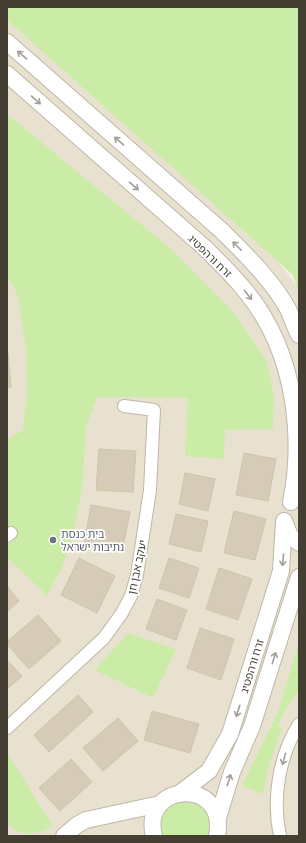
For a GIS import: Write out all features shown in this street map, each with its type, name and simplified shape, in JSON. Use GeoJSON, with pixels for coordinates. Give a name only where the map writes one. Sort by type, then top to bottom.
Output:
{"type":"FeatureCollection","features":[{"type":"Feature","properties":{"kind":"street"},"geometry":{"type":"LineString","coordinates":[[7,42],[222,231],[245,254],[268,281],[287,308],[299,335]]}},
{"type":"Feature","properties":{"kind":"street","name":"זרח ורהפטיג"},"geometry":{"type":"LineString","coordinates":[[7,74],[205,248],[245,291],[266,321],[287,372],[293,401],[297,463],[295,499],[285,514],[281,571],[230,734],[209,771],[202,778],[180,793],[166,799],[160,804],[99,817]]}},
{"type":"Feature","properties":{"kind":"street","name":"יעקב אבן חן"},"geometry":{"type":"LineString","coordinates":[[7,728],[110,632],[131,596],[137,575],[150,490],[154,410],[124,406]]}},
{"type":"Feature","properties":{"kind":"street"},"geometry":{"type":"LineString","coordinates":[[284,521],[290,536],[299,543]]}},
{"type":"Feature","properties":{"kind":"street","name":"זרח ורהפטיג"},"geometry":{"type":"LineString","coordinates":[[220,829],[232,772],[252,726],[299,577]]}},
{"type":"Feature","properties":{"kind":"street"},"geometry":{"type":"LineString","coordinates":[[280,836],[276,805],[279,782],[284,758],[292,734],[299,724]]}},
{"type":"Feature","properties":{"kind":"street"},"geometry":{"type":"LineString","coordinates":[[180,793],[195,794],[208,801],[214,809],[220,829]]}},
{"type":"Feature","properties":{"kind":"street"},"geometry":{"type":"LineString","coordinates":[[153,835],[153,818],[160,804]]}},
{"type":"Feature","properties":{"kind":"street"},"geometry":{"type":"LineString","coordinates":[[64,836],[77,825],[99,817],[116,816],[134,819],[153,835]]}},
{"type":"Feature","properties":{"kind":"shaded area"},"geometry":{"type":"Polygon","coordinates":[[[7,9],[254,230],[299,289],[299,836],[7,836],[7,9]]]}},
{"type":"Feature","properties":{"kind":"green space"},"geometry":{"type":"Polygon","coordinates":[[[7,7],[299,7],[299,294],[293,275],[7,20],[7,7]]]}},
{"type":"Feature","properties":{"kind":"green space"},"geometry":{"type":"Polygon","coordinates":[[[7,114],[170,248],[235,314],[266,360],[274,396],[273,429],[225,430],[224,459],[185,456],[188,398],[97,397],[86,428],[82,489],[73,534],[62,567],[47,595],[7,558],[7,440],[23,430],[27,393],[26,349],[18,296],[7,274],[7,114]]]}},
{"type":"Feature","properties":{"kind":"green space"},"geometry":{"type":"Polygon","coordinates":[[[128,633],[176,649],[153,698],[95,670],[128,633]]]}},
{"type":"Feature","properties":{"kind":"green space"},"geometry":{"type":"Polygon","coordinates":[[[299,643],[299,690],[288,705],[278,725],[282,727],[268,769],[263,794],[242,786],[277,714],[299,643]]]}},
{"type":"Feature","properties":{"kind":"green space"},"geometry":{"type":"Polygon","coordinates":[[[7,752],[53,827],[35,833],[24,833],[8,824],[7,752]]]}},
{"type":"Feature","properties":{"kind":"green space"},"geometry":{"type":"Polygon","coordinates":[[[181,799],[200,802],[210,814],[211,836],[160,836],[160,822],[165,809],[181,799]]]}},
{"type":"Feature","properties":{"kind":"building"},"geometry":{"type":"Polygon","coordinates":[[[7,343],[11,387],[7,387],[7,343]]]}},
{"type":"Feature","properties":{"kind":"building"},"geometry":{"type":"Polygon","coordinates":[[[99,449],[136,451],[133,492],[96,490],[99,449]]]}},
{"type":"Feature","properties":{"kind":"building"},"geometry":{"type":"Polygon","coordinates":[[[244,453],[276,459],[268,501],[236,495],[244,453]]]}},
{"type":"Feature","properties":{"kind":"building"},"geometry":{"type":"Polygon","coordinates":[[[185,473],[215,479],[208,511],[179,504],[185,473]]]}},
{"type":"Feature","properties":{"kind":"building"},"geometry":{"type":"Polygon","coordinates":[[[91,505],[130,512],[122,552],[84,545],[91,505]]]}},
{"type":"Feature","properties":{"kind":"building"},"geometry":{"type":"Polygon","coordinates":[[[234,511],[266,519],[255,560],[224,553],[234,511]]]}},
{"type":"Feature","properties":{"kind":"building"},"geometry":{"type":"Polygon","coordinates":[[[176,514],[208,521],[201,552],[169,544],[176,514]]]}},
{"type":"Feature","properties":{"kind":"building"},"geometry":{"type":"Polygon","coordinates":[[[79,558],[115,576],[97,613],[61,595],[79,558]]]}},
{"type":"Feature","properties":{"kind":"building"},"geometry":{"type":"Polygon","coordinates":[[[169,558],[199,568],[189,598],[159,588],[169,558]]]}},
{"type":"Feature","properties":{"kind":"building"},"geometry":{"type":"Polygon","coordinates":[[[219,568],[252,579],[238,620],[206,609],[219,568]]]}},
{"type":"Feature","properties":{"kind":"building"},"geometry":{"type":"Polygon","coordinates":[[[7,586],[19,601],[7,612],[7,586]]]}},
{"type":"Feature","properties":{"kind":"building"},"geometry":{"type":"Polygon","coordinates":[[[157,599],[187,610],[176,640],[146,629],[157,599]]]}},
{"type":"Feature","properties":{"kind":"building"},"geometry":{"type":"Polygon","coordinates":[[[38,615],[61,641],[29,669],[7,644],[7,642],[38,615]]]}},
{"type":"Feature","properties":{"kind":"building"},"geometry":{"type":"Polygon","coordinates":[[[200,628],[234,639],[221,680],[187,668],[200,628]]]}},
{"type":"Feature","properties":{"kind":"building"},"geometry":{"type":"Polygon","coordinates":[[[7,660],[22,676],[7,689],[7,660]]]}},
{"type":"Feature","properties":{"kind":"building"},"geometry":{"type":"Polygon","coordinates":[[[78,695],[93,712],[49,752],[34,735],[78,695]]]}},
{"type":"Feature","properties":{"kind":"building"},"geometry":{"type":"Polygon","coordinates":[[[152,711],[199,724],[190,753],[144,740],[152,711]]]}},
{"type":"Feature","properties":{"kind":"building"},"geometry":{"type":"Polygon","coordinates":[[[118,718],[138,741],[103,771],[83,748],[118,718]]]}},
{"type":"Feature","properties":{"kind":"building"},"geometry":{"type":"Polygon","coordinates":[[[71,759],[92,782],[60,811],[39,788],[71,759]]]}},
{"type":"Feature","properties":{"kind":"place","name":"בית כנסת נתיבות ישראל"},"geometry":{"type":"Point","coordinates":[53,540]}}]}
